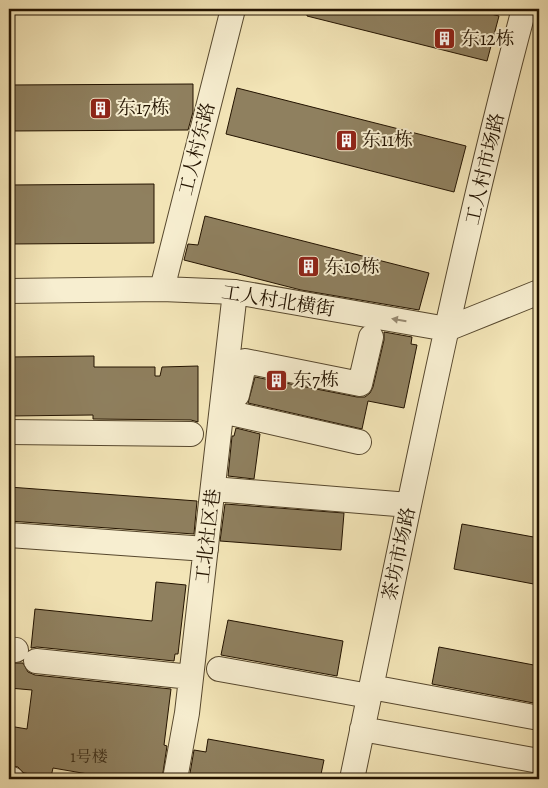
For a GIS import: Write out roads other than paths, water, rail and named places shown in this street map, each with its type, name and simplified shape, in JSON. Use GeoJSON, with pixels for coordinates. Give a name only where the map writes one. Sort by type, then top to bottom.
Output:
{"type":"FeatureCollection","features":[{"type":"Feature","properties":{"kind":"street","name":"工人村东路"},"geometry":{"type":"LineString","coordinates":[[162,289],[233,9]]}},
{"type":"Feature","properties":{"kind":"street","name":"工人村市场路"},"geometry":{"type":"LineString","coordinates":[[447,329],[524,9]]}},
{"type":"Feature","properties":{"kind":"street","name":"工人村北横街"},"geometry":{"type":"LineString","coordinates":[[9,291],[162,289],[235,292],[447,329]]}},
{"type":"Feature","properties":{"kind":"street","name":"工北社区巷"},"geometry":{"type":"LineString","coordinates":[[175,779],[187,713],[213,489],[228,412],[235,292]]}},
{"type":"Feature","properties":{"kind":"street"},"geometry":{"type":"LineString","coordinates":[[447,329],[539,292]]}},
{"type":"Feature","properties":{"kind":"street","name":"茶坊市场路"},"geometry":{"type":"LineString","coordinates":[[352,779],[447,329]]}},
{"type":"Feature","properties":{"kind":"street"},"geometry":{"type":"LineString","coordinates":[[359,442],[228,412],[245,360],[360,384],[371,337]]}},
{"type":"Feature","properties":{"kind":"street"},"geometry":{"type":"LineString","coordinates":[[9,432],[191,434]]}},
{"type":"Feature","properties":{"kind":"street"},"geometry":{"type":"LineString","coordinates":[[213,489],[410,505]]}},
{"type":"Feature","properties":{"kind":"street"},"geometry":{"type":"LineString","coordinates":[[9,535],[206,549]]}},
{"type":"Feature","properties":{"kind":"street"},"geometry":{"type":"LineString","coordinates":[[20,653],[191,678]]}},
{"type":"Feature","properties":{"kind":"street"},"geometry":{"type":"LineString","coordinates":[[219,669],[539,718]]}},
{"type":"Feature","properties":{"kind":"street"},"geometry":{"type":"LineString","coordinates":[[362,729],[539,761]]}},
{"type":"Feature","properties":{"kind":"place","name":"东12栋"},"geometry":{"type":"Point","coordinates":[445,39]}},
{"type":"Feature","properties":{"kind":"place","name":"东17栋"},"geometry":{"type":"Point","coordinates":[101,108]}},
{"type":"Feature","properties":{"kind":"place","name":"东11栋"},"geometry":{"type":"Point","coordinates":[346,140]}},
{"type":"Feature","properties":{"kind":"place","name":"东10栋"},"geometry":{"type":"Point","coordinates":[309,267]}},
{"type":"Feature","properties":{"kind":"place","name":"东7栋"},"geometry":{"type":"Point","coordinates":[277,380]}}]}
